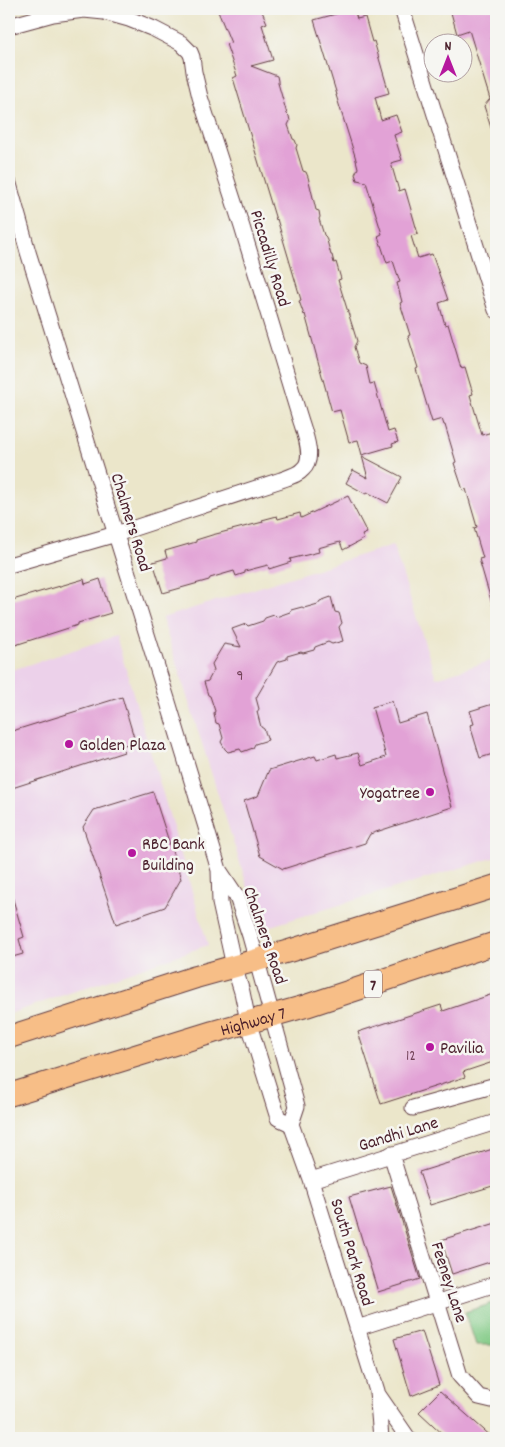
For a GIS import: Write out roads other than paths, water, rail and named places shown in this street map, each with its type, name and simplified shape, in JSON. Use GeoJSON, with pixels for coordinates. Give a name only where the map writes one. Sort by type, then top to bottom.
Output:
{"type":"FeatureCollection","features":[{"type":"Feature","properties":{"kind":"main road"},"geometry":{"type":"LineString","coordinates":[[9,1037],[496,886]]}},
{"type":"Feature","properties":{"kind":"main road","name":"Highway 7"},"geometry":{"type":"LineString","coordinates":[[9,1095],[306,1006],[496,942]]}},
{"type":"Feature","properties":{"kind":"street"},"geometry":{"type":"LineString","coordinates":[[402,9],[496,310]]}},
{"type":"Feature","properties":{"kind":"street","name":"Piccadilly Road"},"geometry":{"type":"LineString","coordinates":[[9,26],[53,14],[84,10],[104,12],[129,19],[154,30],[181,43],[190,52],[200,97],[308,444],[306,466],[295,475],[116,534],[9,565]]}},
{"type":"Feature","properties":{"kind":"street","name":"Chalmers Road"},"geometry":{"type":"LineString","coordinates":[[9,184],[28,252],[219,870],[220,903],[234,966]]}},
{"type":"Feature","properties":{"kind":"street","name":"Chalmers Road"},"geometry":{"type":"LineString","coordinates":[[219,870],[237,897],[257,959],[272,1015]]}},
{"type":"Feature","properties":{"kind":"street","name":"South Park Road"},"geometry":{"type":"LineString","coordinates":[[234,966],[248,1022],[278,1118],[291,1124],[311,1180],[377,1391],[382,1438]]}},
{"type":"Feature","properties":{"kind":"street"},"geometry":{"type":"LineString","coordinates":[[272,1015],[297,1106],[291,1124]]}},
{"type":"Feature","properties":{"kind":"street"},"geometry":{"type":"LineString","coordinates":[[413,1108],[496,1085]]}},
{"type":"Feature","properties":{"kind":"street","name":"Gandhi Lane"},"geometry":{"type":"LineString","coordinates":[[311,1180],[496,1122]]}},
{"type":"Feature","properties":{"kind":"street","name":"Feeney Lane"},"geometry":{"type":"LineString","coordinates":[[391,1154],[460,1376],[479,1397],[496,1402]]}},
{"type":"Feature","properties":{"kind":"street"},"geometry":{"type":"LineString","coordinates":[[357,1328],[496,1284]]}},
{"type":"Feature","properties":{"kind":"street","name":"South Park Road"},"geometry":{"type":"LineString","coordinates":[[377,1391],[408,1438]]}},
{"type":"Feature","properties":{"kind":"place","name":"Golden Plaza"},"geometry":{"type":"Point","coordinates":[69,744]}},
{"type":"Feature","properties":{"kind":"place","name":"Yogatree"},"geometry":{"type":"Point","coordinates":[430,792]}},
{"type":"Feature","properties":{"kind":"place","name":"RBC Bank Building"},"geometry":{"type":"Point","coordinates":[132,853]}},
{"type":"Feature","properties":{"kind":"place","name":"Pavilia"},"geometry":{"type":"Point","coordinates":[430,1047]}}]}
